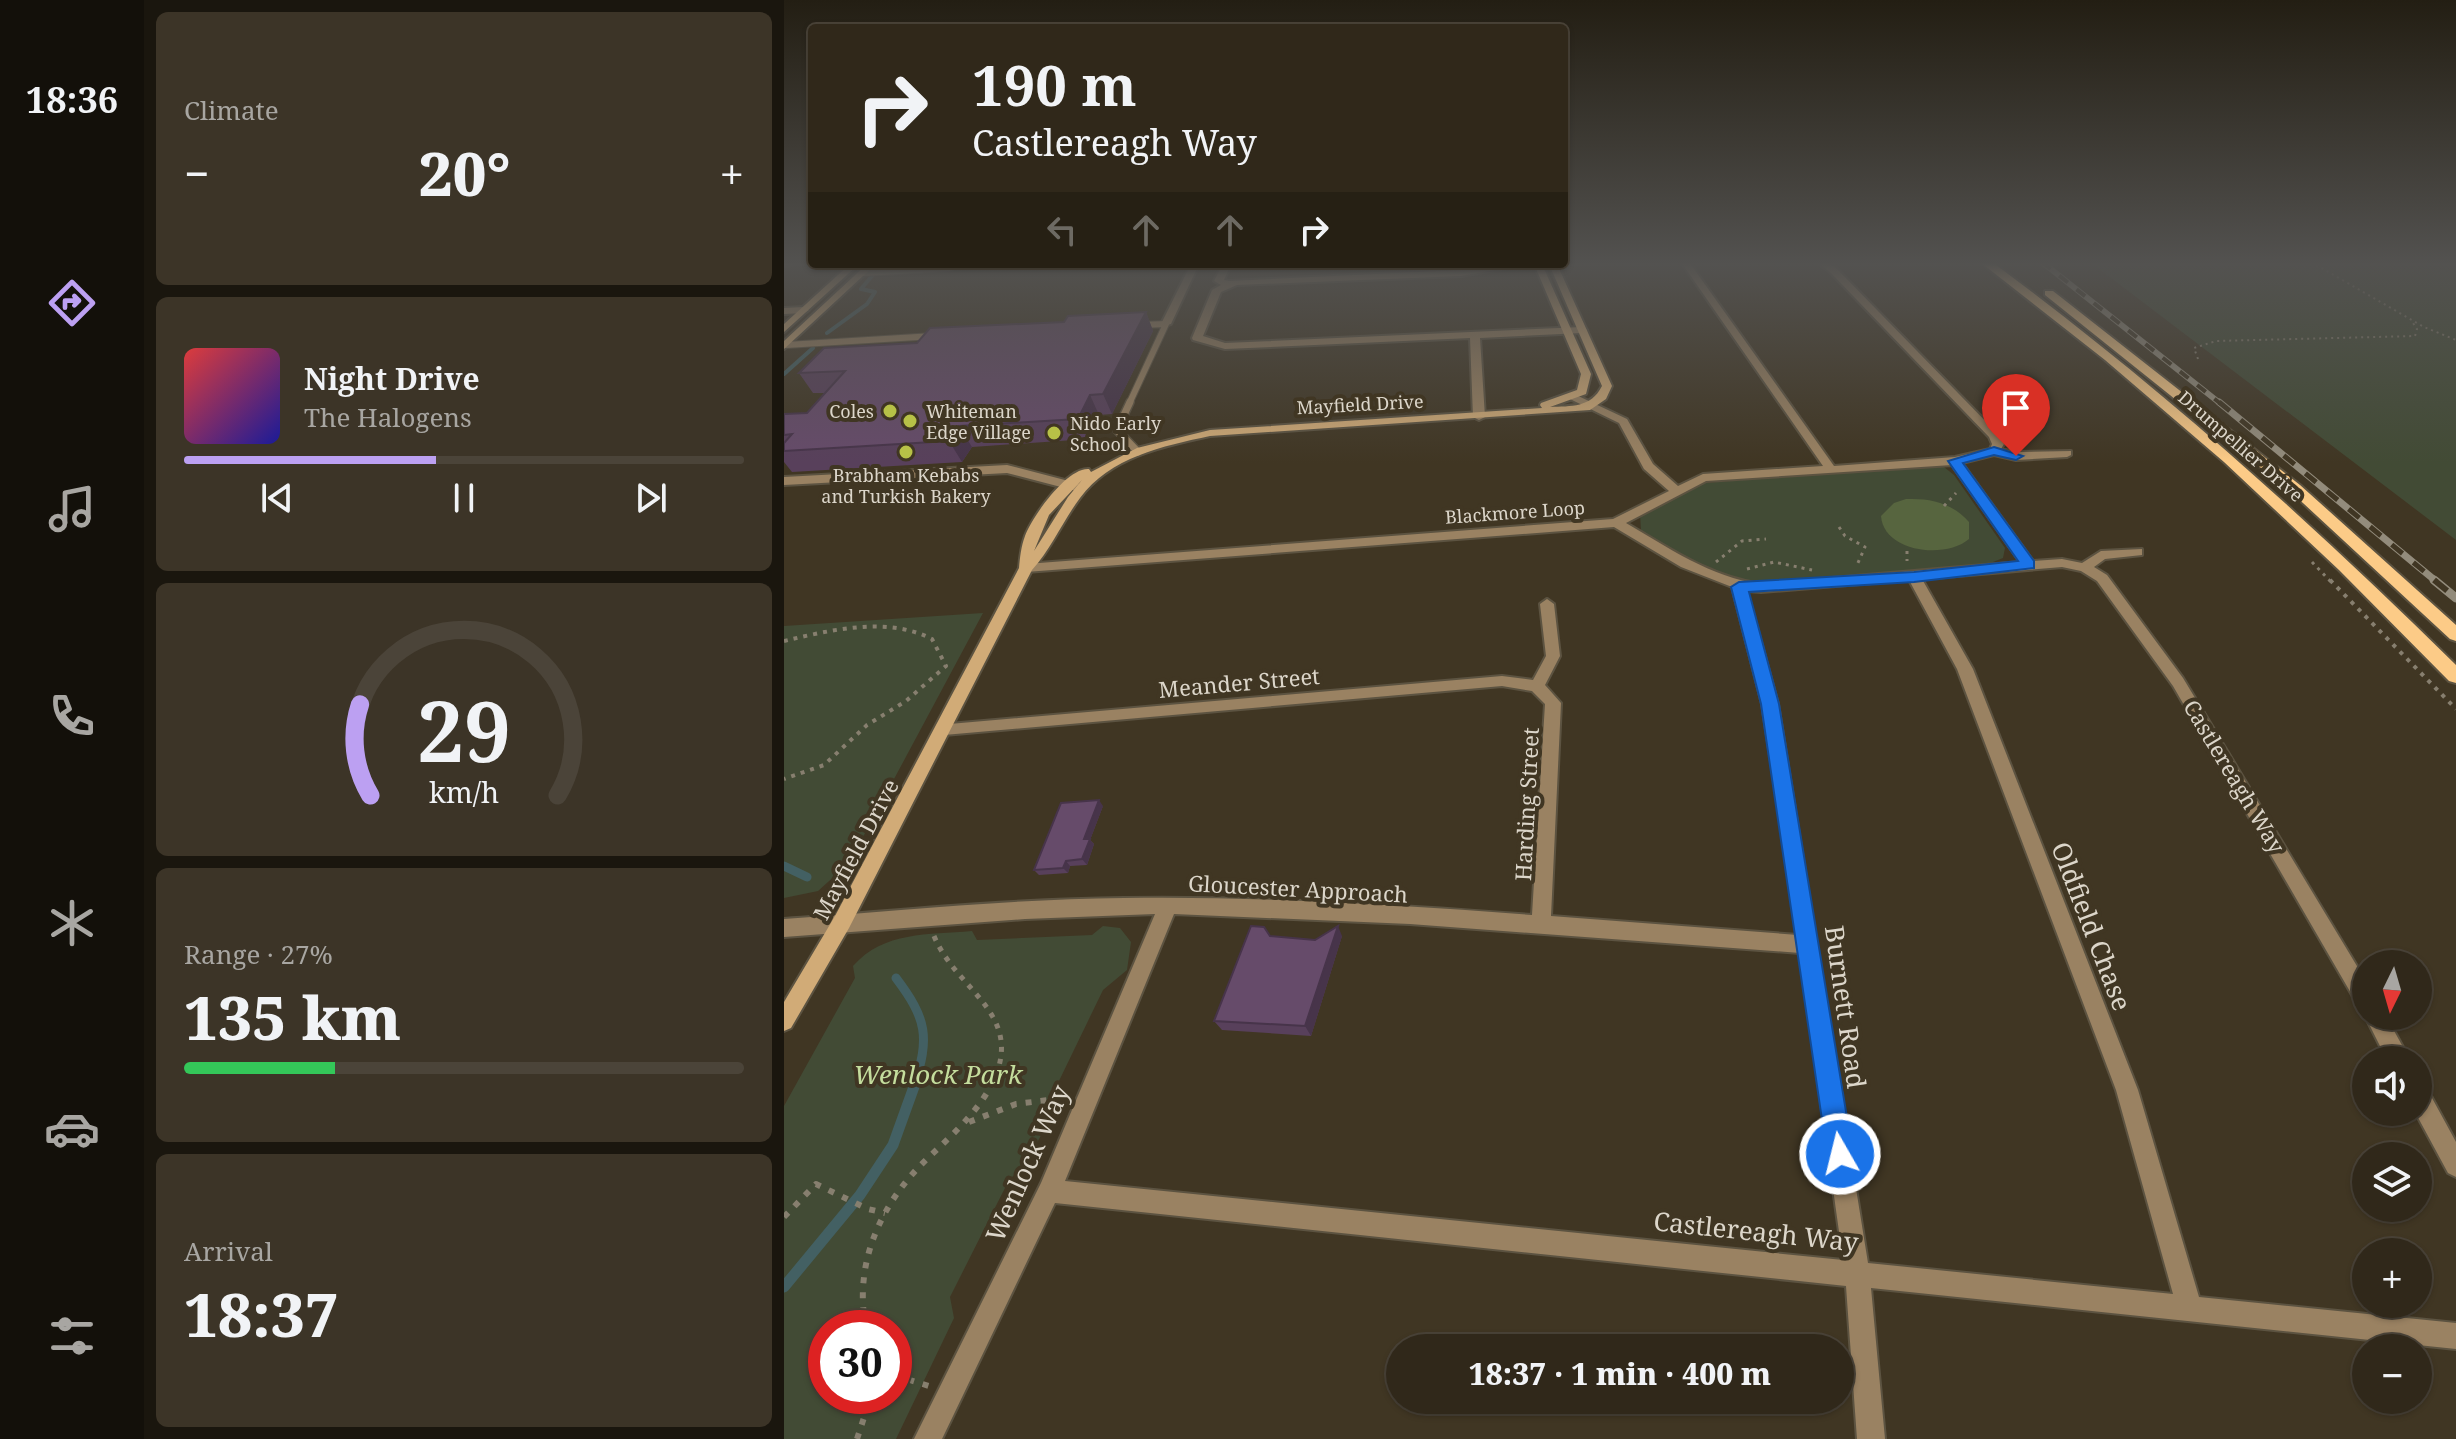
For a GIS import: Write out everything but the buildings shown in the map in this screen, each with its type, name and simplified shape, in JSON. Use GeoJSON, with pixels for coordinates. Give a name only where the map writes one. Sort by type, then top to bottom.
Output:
{"type":"FeatureCollection","features":[{"type":"Feature","properties":{"kind":"main road","name":"Drumpellier Drive"},"geometry":{"type":"LineString","coordinates":[[2072,329],[2250,478],[2456,676]]}},
{"type":"Feature","properties":{"kind":"main road","name":"Drumpellier Drive"},"geometry":{"type":"LineString","coordinates":[[2097,329],[2252,452],[2456,635]]}},
{"type":"Feature","properties":{"kind":"street"},"geometry":{"type":"LineString","coordinates":[[785,345],[801,329]]}},
{"type":"Feature","properties":{"kind":"street"},"geometry":{"type":"LineString","coordinates":[[1200,329],[1197,338],[1225,346],[1582,330],[1607,386],[1602,397],[1592,405]]}},
{"type":"Feature","properties":{"kind":"street"},"geometry":{"type":"LineString","coordinates":[[1732,329],[1830,468]]}},
{"type":"Feature","properties":{"kind":"street"},"geometry":{"type":"LineString","coordinates":[[1890,329],[1994,436],[1998,444],[1994,451]]}},
{"type":"Feature","properties":{"kind":"street"},"geometry":{"type":"LineString","coordinates":[[1567,331],[1586,374],[1586,384],[1574,397],[1623,421],[1648,466],[1675,490]]}},
{"type":"Feature","properties":{"kind":"street"},"geometry":{"type":"LineString","coordinates":[[1475,335],[1479,413]]}},
{"type":"Feature","properties":{"kind":"street","name":"Mayfield Drive"},"geometry":{"type":"LineString","coordinates":[[1479,413],[1539,406],[1574,397]]}},
{"type":"Feature","properties":{"kind":"street","name":"Mayfield Drive"},"geometry":{"type":"LineString","coordinates":[[784,1021],[842,922],[1026,568],[1045,550],[1074,487],[1166,433],[1222,424],[1566,411],[1592,405]]}},
{"type":"Feature","properties":{"kind":"street","name":"Blackmore Loop"},"geometry":{"type":"LineString","coordinates":[[1026,568],[1616,523],[1703,478],[1955,461],[1994,451],[2016,456],[2067,453]]}},
{"type":"Feature","properties":{"kind":"street"},"geometry":{"type":"LineString","coordinates":[[1955,461],[2029,565]]}},
{"type":"Feature","properties":{"kind":"street"},"geometry":{"type":"LineString","coordinates":[[784,481],[1007,469],[1074,487]]}},
{"type":"Feature","properties":{"kind":"street"},"geometry":{"type":"LineString","coordinates":[[1616,523],[1718,579],[1914,577],[2062,563],[2085,568],[2101,555],[2137,552]]}},
{"type":"Feature","properties":{"kind":"street","name":"Castlereagh Way"},"geometry":{"type":"LineString","coordinates":[[2085,568],[2102,578],[2178,682],[2352,976]]}},
{"type":"Feature","properties":{"kind":"street","name":"Oldfield Chase"},"geometry":{"type":"LineString","coordinates":[[1914,577],[1965,669],[2127,1090],[2189,1306]]}},
{"type":"Feature","properties":{"kind":"street","name":"Burnett Road"},"geometry":{"type":"LineString","coordinates":[[1741,579],[1770,704],[1809,945],[1857,1271],[1871,1439]]}},
{"type":"Feature","properties":{"kind":"street"},"geometry":{"type":"LineString","coordinates":[[1537,686],[1553,656],[1547,604]]}},
{"type":"Feature","properties":{"kind":"street","name":"Meander Street"},"geometry":{"type":"LineString","coordinates":[[944,729],[1502,681],[1537,686]]}},
{"type":"Feature","properties":{"kind":"street","name":"Harding Street"},"geometry":{"type":"LineString","coordinates":[[1537,686],[1553,703],[1541,923]]}},
{"type":"Feature","properties":{"kind":"street","name":"Gloucester Approach"},"geometry":{"type":"LineString","coordinates":[[784,928],[939,914],[1168,906],[1541,923],[1809,945]]}},
{"type":"Feature","properties":{"kind":"street","name":"Wenlock Way"},"geometry":{"type":"LineString","coordinates":[[928,1439],[1049,1191],[1168,906]]}},
{"type":"Feature","properties":{"kind":"street"},"geometry":{"type":"LineString","coordinates":[[2432,1121],[2456,1165]]}},
{"type":"Feature","properties":{"kind":"street","name":"Castlereagh Way"},"geometry":{"type":"LineString","coordinates":[[1049,1191],[1857,1271],[2456,1336]]}},
{"type":"Feature","properties":{"kind":"lane"},"geometry":{"type":"LineString","coordinates":[[1135,449],[1117,430],[1164,329]]}},
{"type":"Feature","properties":{"kind":"lane"},"geometry":{"type":"LineString","coordinates":[[785,345],[946,335]]}},
{"type":"Feature","properties":{"kind":"lane"},"geometry":{"type":"LineString","coordinates":[[924,343],[930,336]]}},
{"type":"Feature","properties":{"kind":"lane"},"geometry":{"type":"LineString","coordinates":[[836,354],[850,341]]}},
{"type":"Feature","properties":{"kind":"path"},"geometry":{"type":"LineString","coordinates":[[2198,359],[2194,348],[2216,341],[2415,336],[2417,329]]}},
{"type":"Feature","properties":{"kind":"path"},"geometry":{"type":"LineString","coordinates":[[2432,329],[2456,340]]}},
{"type":"Feature","properties":{"kind":"path"},"geometry":{"type":"LineString","coordinates":[[1944,506],[1956,493]]}},
{"type":"Feature","properties":{"kind":"path"},"geometry":{"type":"LineString","coordinates":[[1839,527],[1845,536],[1865,547],[1857,567]]}},
{"type":"Feature","properties":{"kind":"path"},"geometry":{"type":"LineString","coordinates":[[1711,565],[1723,561],[1725,551],[1742,541],[1766,539]]}},
{"type":"Feature","properties":{"kind":"path"},"geometry":{"type":"LineString","coordinates":[[2308,559],[2456,709]]}},
{"type":"Feature","properties":{"kind":"path"},"geometry":{"type":"LineString","coordinates":[[1741,579],[1774,562],[1806,566],[1813,571]]}},
{"type":"Feature","properties":{"kind":"path"},"geometry":{"type":"LineString","coordinates":[[784,641],[828,630],[889,627],[930,637],[941,649],[946,666],[906,701],[867,725],[824,765],[784,779]]}},
{"type":"Feature","properties":{"kind":"path"},"geometry":{"type":"LineString","coordinates":[[860,1310],[864,1263],[886,1213],[925,1160],[967,1123],[982,1103],[1001,1046],[997,1022],[989,1003],[949,966],[932,929]]}},
{"type":"Feature","properties":{"kind":"path"},"geometry":{"type":"LineString","coordinates":[[967,1123],[1024,1101],[1043,1097],[1066,1098]]}},
{"type":"Feature","properties":{"kind":"path"},"geometry":{"type":"LineString","coordinates":[[784,1217],[816,1184],[868,1209],[886,1213]]}},
{"type":"Feature","properties":{"kind":"path"},"geometry":{"type":"LineString","coordinates":[[912,1381],[929,1386]]}},
{"type":"Feature","properties":{"kind":"path"},"geometry":{"type":"LineString","coordinates":[[857,1439],[865,1414]]}},
{"type":"Feature","properties":{"kind":"green space"},"geometry":{"type":"Polygon","coordinates":[[[2178,329],[2456,329],[2456,540],[2178,329]]]}},
{"type":"Feature","properties":{"kind":"green space"},"geometry":{"type":"Polygon","coordinates":[[[1930,464],[1944,467],[1954,475],[2005,548],[2003,558],[1988,564],[1748,584],[1709,572],[1641,531],[1640,513],[1693,484],[1930,464]]]}},
{"type":"Feature","properties":{"kind":"green space"},"geometry":{"type":"Polygon","coordinates":[[[1906,499],[1932,501],[1956,510],[1969,522],[1969,539],[1946,549],[1918,549],[1904,545],[1885,528],[1881,516],[1894,503],[1906,499]]]}},
{"type":"Feature","properties":{"kind":"green space"},"geometry":{"type":"Polygon","coordinates":[[[983,613],[849,863],[818,891],[784,898],[784,626],[983,613]]]}},
{"type":"Feature","properties":{"kind":"green space","name":"Wenlock Park"},"geometry":{"type":"Polygon","coordinates":[[[1103,926],[1120,928],[1131,942],[1127,970],[1103,990],[1058,1083],[1066,1089],[1025,1165],[1009,1180],[950,1297],[954,1318],[912,1406],[912,1310],[808,1310],[808,1414],[908,1414],[896,1439],[784,1439],[784,1106],[855,978],[853,966],[865,955],[878,946],[908,937],[972,931],[977,940],[1092,935],[1103,926]]]}},
{"type":"Feature","properties":{"kind":"waterway"},"geometry":{"type":"LineString","coordinates":[[827,333],[832,329]]}},
{"type":"Feature","properties":{"kind":"waterway"},"geometry":{"type":"LineString","coordinates":[[784,374],[813,348]]}},
{"type":"Feature","properties":{"kind":"waterway"},"geometry":{"type":"LineString","coordinates":[[784,866],[807,877]]}},
{"type":"Feature","properties":{"kind":"waterway"},"geometry":{"type":"LineString","coordinates":[[896,978],[914,1005],[923,1029],[922,1054],[914,1086]]}},
{"type":"Feature","properties":{"kind":"waterway"},"geometry":{"type":"LineString","coordinates":[[784,1287],[860,1195],[893,1145],[915,1084]]}},
{"type":"Feature","properties":{"kind":"railway"},"geometry":{"type":"LineString","coordinates":[[2127,329],[2221,404]]}},
{"type":"Feature","properties":{"kind":"railway"},"geometry":{"type":"LineString","coordinates":[[2219,402],[2437,582]]}},
{"type":"Feature","properties":{"kind":"railway"},"geometry":{"type":"LineString","coordinates":[[2434,580],[2456,598]]}},
{"type":"Feature","properties":{"kind":"place","name":"Coles"},"geometry":{"type":"Point","coordinates":[890,411]}},
{"type":"Feature","properties":{"kind":"place","name":"Whiteman Edge Village"},"geometry":{"type":"Point","coordinates":[910,421]}},
{"type":"Feature","properties":{"kind":"place","name":"Nido Early School"},"geometry":{"type":"Point","coordinates":[1054,433]}},
{"type":"Feature","properties":{"kind":"place","name":"Brabham Kebabs and Turkish Bakery"},"geometry":{"type":"Point","coordinates":[906,452]}},
{"type":"Feature","properties":{"kind":"route"},"geometry":{"type":"LineString","coordinates":[[1840,1154],[1770,704],[1739,587],[1914,577],[2029,565],[1955,461],[1994,451],[2016,456]]}}]}
